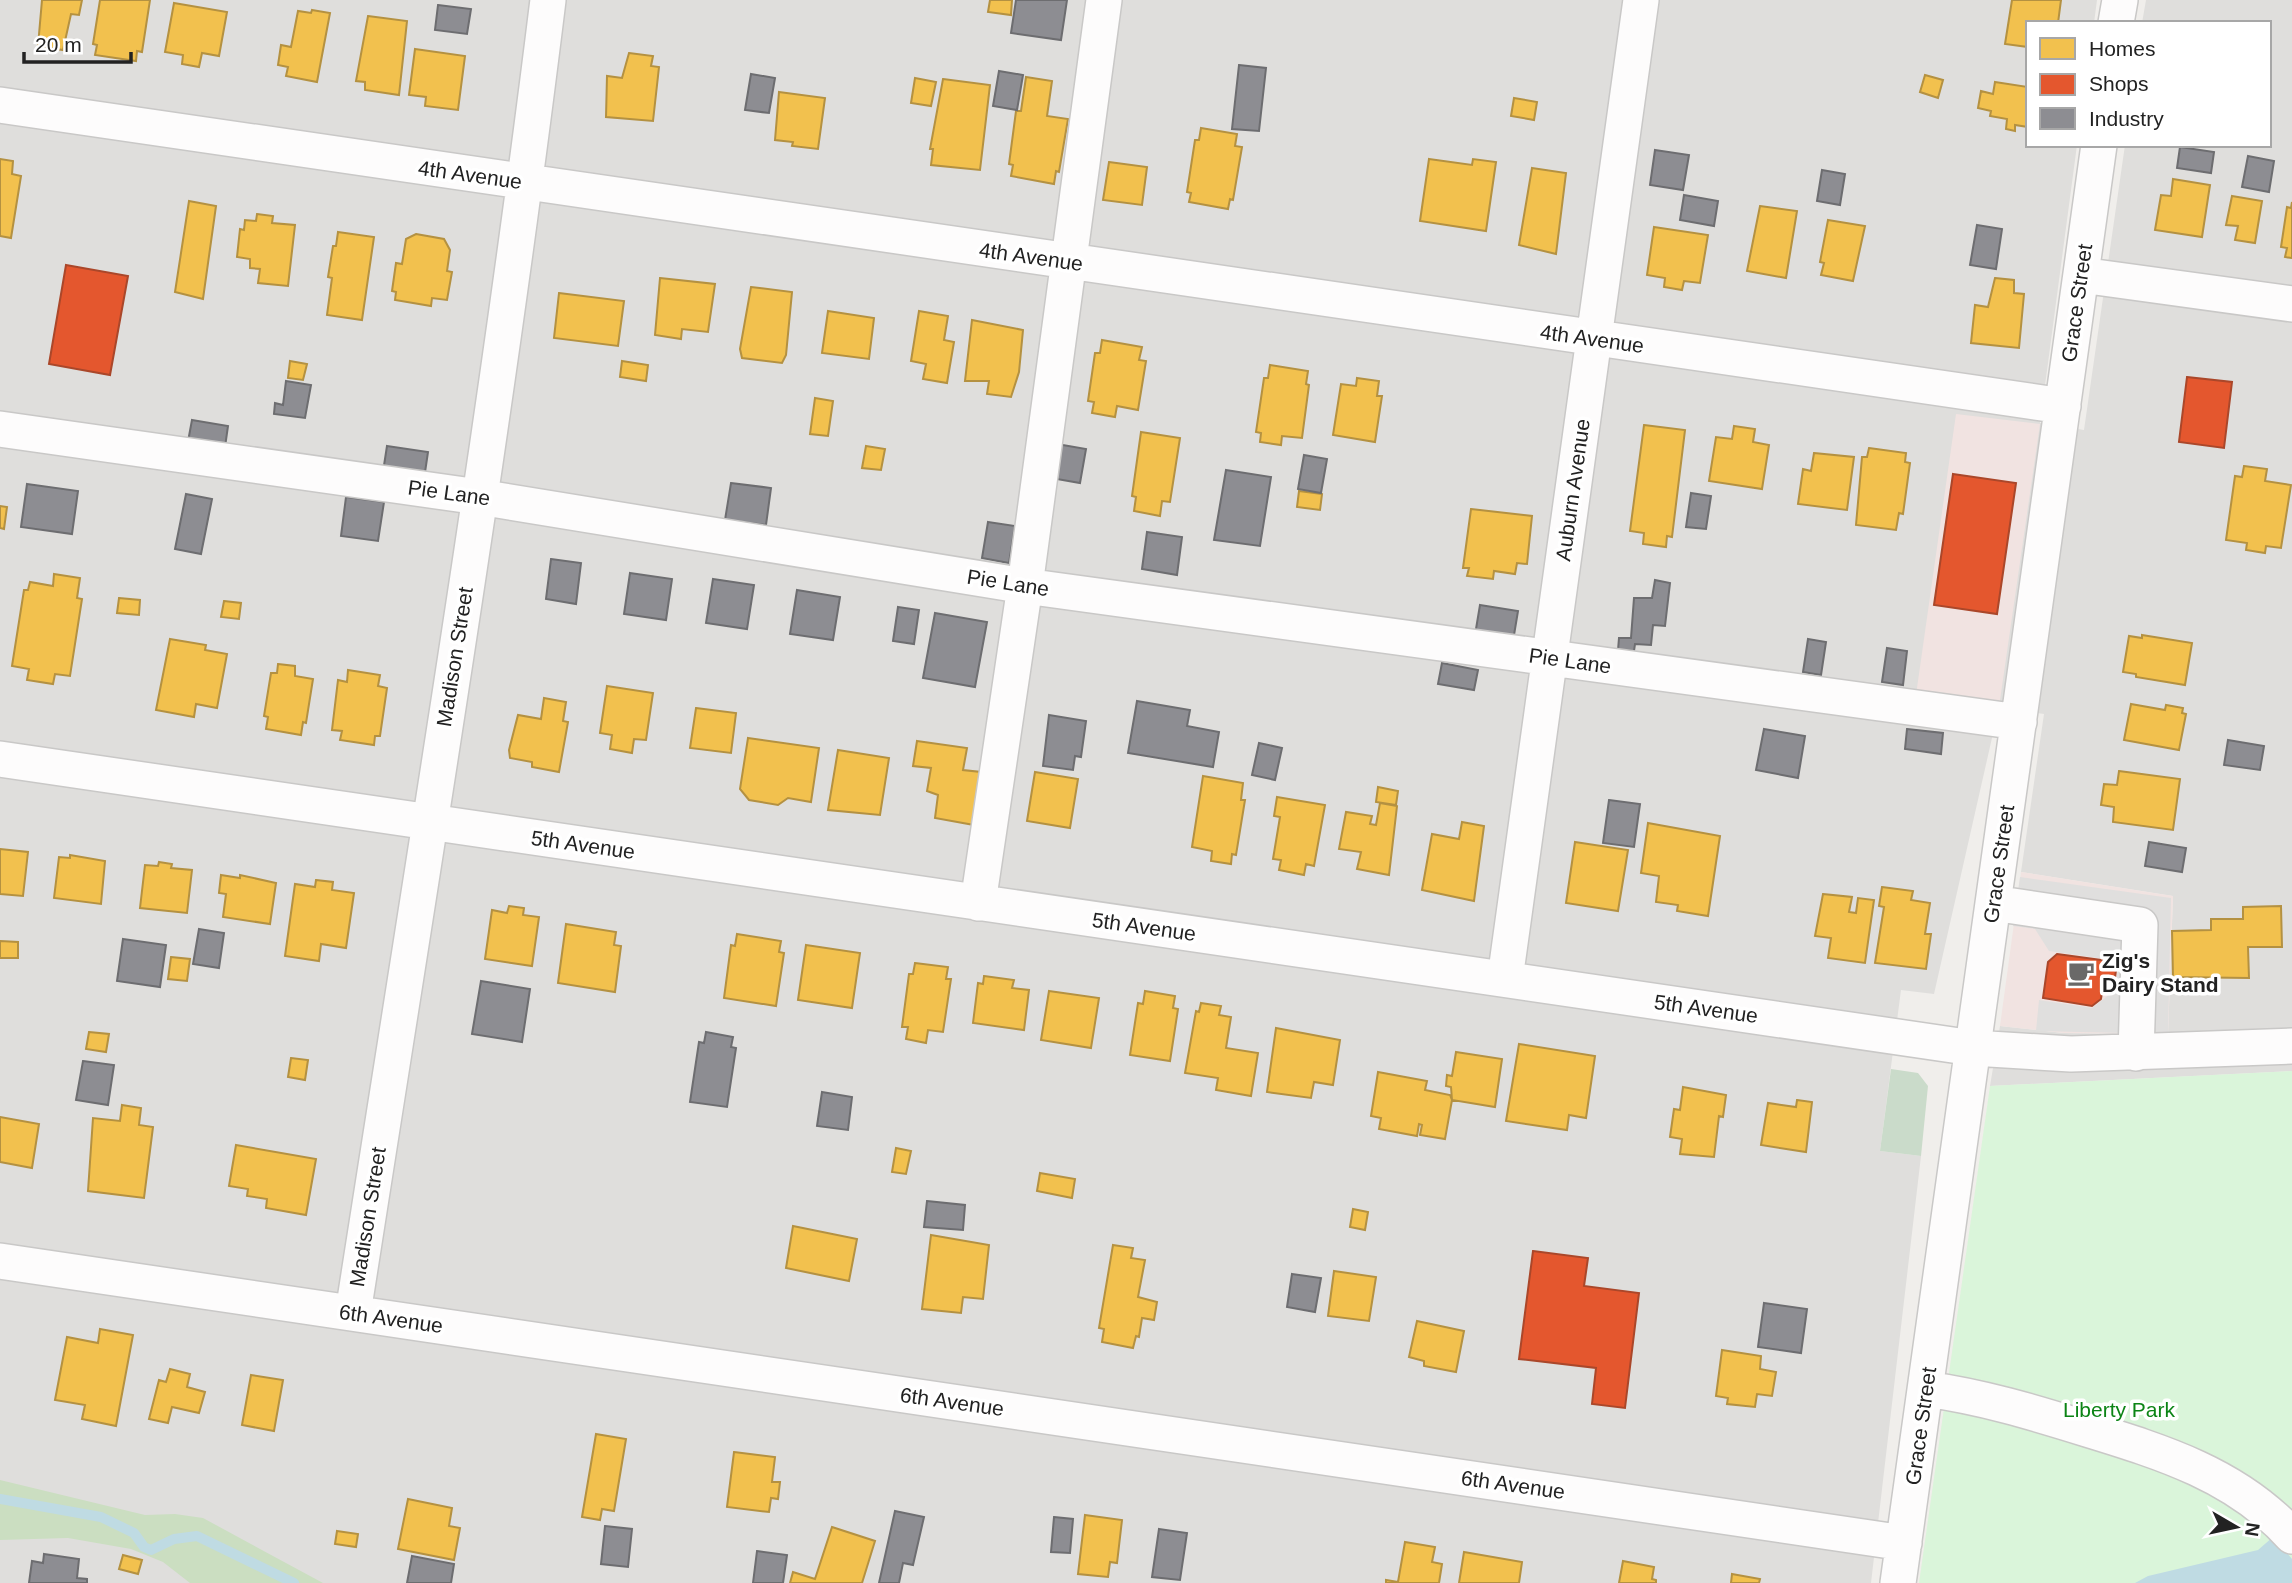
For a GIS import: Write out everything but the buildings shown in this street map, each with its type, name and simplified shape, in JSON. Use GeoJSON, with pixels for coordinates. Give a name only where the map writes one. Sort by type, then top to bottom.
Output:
{"type":"FeatureCollection","features":[{"type":"Feature","properties":{"kind":"street","name":"Madison Street"},"geometry":{"type":"LineString","coordinates":[[353,1313],[526,183],[548,0]]}},
{"type":"Feature","properties":{"kind":"street"},"geometry":{"type":"LineString","coordinates":[[978,903],[1025,586],[1104,0]]}},
{"type":"Feature","properties":{"kind":"street","name":"Auburn Avenue"},"geometry":{"type":"LineString","coordinates":[[1505,979],[1641,0]]}},
{"type":"Feature","properties":{"kind":"street"},"geometry":{"type":"LineString","coordinates":[[2116,21],[2120,0]]}},
{"type":"Feature","properties":{"kind":"street","name":"4th Avenue"},"geometry":{"type":"LineString","coordinates":[[0,105],[2063,407]]}},
{"type":"Feature","properties":{"kind":"street","name":"Grace Street"},"geometry":{"type":"LineString","coordinates":[[1898,1583],[2099,147]]}},
{"type":"Feature","properties":{"kind":"street"},"geometry":{"type":"LineString","coordinates":[[2081,275],[2292,304]]}},
{"type":"Feature","properties":{"kind":"street","name":"Pie Lane"},"geometry":{"type":"LineString","coordinates":[[0,429],[479,497],[1025,586],[2019,722]]}},
{"type":"Feature","properties":{"kind":"street","name":"5th Avenue"},"geometry":{"type":"LineString","coordinates":[[0,759],[1973,1048],[2071,1054],[2292,1046]]}},
{"type":"Feature","properties":{"kind":"street"},"geometry":{"type":"LineString","coordinates":[[1993,903],[2140,925],[2136,1053]]}},
{"type":"Feature","properties":{"kind":"street","name":"6th Avenue"},"geometry":{"type":"LineString","coordinates":[[0,1261],[1904,1543]]}},
{"type":"Feature","properties":{"kind":"street"},"geometry":{"type":"LineString","coordinates":[[1926,1389],[1991,1399],[2178,1459],[2214,1475],[2253,1500],[2292,1536]]}},
{"type":"Feature","properties":{"kind":"shaded area"},"geometry":{"type":"Polygon","coordinates":[[[0,0],[2097,0],[2094,21],[2026,21],[2026,147],[2077,147],[2040,423],[2084,430],[2125,147],[2271,147],[2271,21],[2142,21],[2146,0],[2292,0],[2292,1071],[1990,1086],[2000,1026],[2064,1033],[2168,1034],[2173,896],[2021,872],[2044,714],[1999,707],[1934,994],[1901,990],[1880,1151],[1921,1156],[1871,1583],[0,1583],[0,0]]]}},
{"type":"Feature","properties":{"kind":"shaded area"},"geometry":{"type":"Polygon","coordinates":[[[1956,414],[2040,424],[1999,707],[1916,695],[1956,414]]]}},
{"type":"Feature","properties":{"kind":"shaded area"},"geometry":{"type":"Polygon","coordinates":[[[2021,872],[2173,896],[2168,1034],[2064,1033],[2000,1026],[2021,872]]]}},
{"type":"Feature","properties":{"kind":"shaded area"},"geometry":{"type":"Polygon","coordinates":[[[2020,877],[2171,898],[2168,1034],[2036,1031],[2039,1000],[2092,1008],[2115,990],[2119,961],[2049,951],[2035,929],[2013,926],[2020,877]]]}},
{"type":"Feature","properties":{"kind":"green space"},"geometry":{"type":"Polygon","coordinates":[[[1891,1069],[1918,1073],[1928,1086],[1921,1156],[1880,1151],[1891,1069]]]}},
{"type":"Feature","properties":{"kind":"green space","name":"Liberty Park"},"geometry":{"type":"Polygon","coordinates":[[[2292,1071],[2292,1583],[1919,1583],[1990,1086],[2292,1071]]]}},
{"type":"Feature","properties":{"kind":"green space"},"geometry":{"type":"Polygon","coordinates":[[[0,1480],[145,1515],[175,1514],[203,1518],[323,1583],[190,1583],[163,1562],[131,1549],[68,1538],[0,1540],[0,1480]]]}},
{"type":"Feature","properties":{"kind":"water"},"geometry":{"type":"Polygon","coordinates":[[[2273,1537],[2292,1559],[2292,1583],[2135,1583],[2148,1576],[2258,1550],[2273,1537]]]}},
{"type":"Feature","properties":{"kind":"waterway"},"geometry":{"type":"LineString","coordinates":[[0,1499],[101,1517],[134,1533],[144,1547],[151,1550],[174,1539],[197,1536],[294,1583]]}},
{"type":"Feature","properties":{"kind":"place","name":"Zig's Dairy Stand"},"geometry":{"type":"Point","coordinates":[2081,973]}}]}
